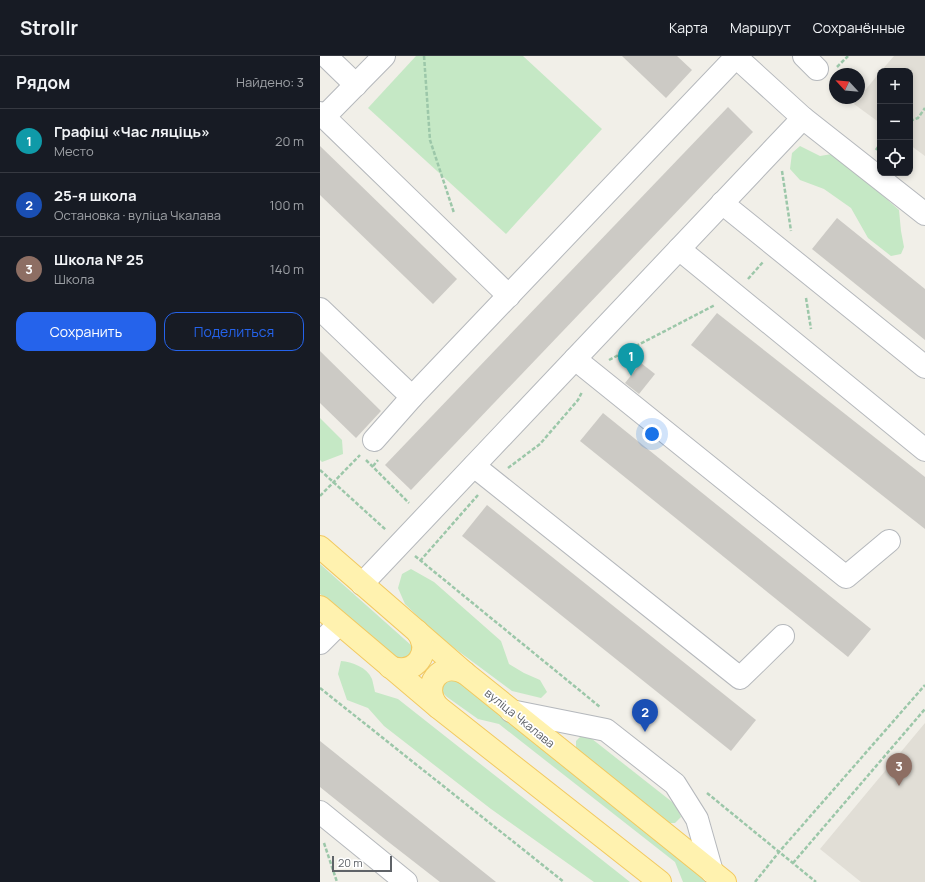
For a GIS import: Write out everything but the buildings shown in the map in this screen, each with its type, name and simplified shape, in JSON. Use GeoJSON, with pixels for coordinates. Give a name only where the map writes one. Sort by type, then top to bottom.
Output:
{"type":"FeatureCollection","features":[{"type":"Feature","properties":{"kind":"main road","name":"вуліца Чкалава"},"geometry":{"type":"LineString","coordinates":[[320,547],[465,673],[718,877]]}},
{"type":"Feature","properties":{"kind":"main road"},"geometry":{"type":"LineString","coordinates":[[320,607],[438,707],[660,882]]}},
{"type":"Feature","properties":{"kind":"main road"},"geometry":{"type":"LineString","coordinates":[[390,667],[404,670],[411,668],[421,658],[423,644],[417,631]]}},
{"type":"Feature","properties":{"kind":"main road"},"geometry":{"type":"LineString","coordinates":[[438,707],[431,696],[430,689],[436,676],[441,672],[453,669],[465,673]]}},
{"type":"Feature","properties":{"kind":"street"},"geometry":{"type":"LineString","coordinates":[[326,56],[356,85]]}},
{"type":"Feature","properties":{"kind":"street"},"geometry":{"type":"LineString","coordinates":[[384,56],[356,85],[322,115],[509,296]]}},
{"type":"Feature","properties":{"kind":"street"},"geometry":{"type":"LineString","coordinates":[[367,447],[412,397],[735,56],[803,118],[925,214]]}},
{"type":"Feature","properties":{"kind":"street"},"geometry":{"type":"LineString","coordinates":[[362,584],[474,466],[582,365],[679,249],[803,118]]}},
{"type":"Feature","properties":{"kind":"street"},"geometry":{"type":"LineString","coordinates":[[722,203],[925,367]]}},
{"type":"Feature","properties":{"kind":"street"},"geometry":{"type":"LineString","coordinates":[[679,249],[925,450]]}},
{"type":"Feature","properties":{"kind":"street"},"geometry":{"type":"LineString","coordinates":[[320,309],[412,397]]}},
{"type":"Feature","properties":{"kind":"street"},"geometry":{"type":"LineString","coordinates":[[582,365],[846,577],[888,541]]}},
{"type":"Feature","properties":{"kind":"street"},"geometry":{"type":"LineString","coordinates":[[474,466],[740,678],[783,636]]}},
{"type":"Feature","properties":{"kind":"street"},"geometry":{"type":"LineString","coordinates":[[320,643],[339,624]]}},
{"type":"Feature","properties":{"kind":"street"},"geometry":{"type":"LineString","coordinates":[[511,711],[606,730],[675,784],[697,819],[718,877]]}},
{"type":"Feature","properties":{"kind":"street"},"geometry":{"type":"LineString","coordinates":[[320,812],[406,882]]}},
{"type":"Feature","properties":{"kind":"path"},"geometry":{"type":"LineString","coordinates":[[424,56],[430,140],[454,214]]}},
{"type":"Feature","properties":{"kind":"path"},"geometry":{"type":"LineString","coordinates":[[913,120],[918,118],[925,108]]}},
{"type":"Feature","properties":{"kind":"path"},"geometry":{"type":"LineString","coordinates":[[582,365],[735,294],[775,247],[790,226]]}},
{"type":"Feature","properties":{"kind":"path"},"geometry":{"type":"LineString","coordinates":[[367,447],[407,501]]}},
{"type":"Feature","properties":{"kind":"path"},"geometry":{"type":"LineString","coordinates":[[320,496],[356,459]]}},
{"type":"Feature","properties":{"kind":"path"},"geometry":{"type":"LineString","coordinates":[[320,470],[420,561],[606,711]]}},
{"type":"Feature","properties":{"kind":"path"},"geometry":{"type":"LineString","coordinates":[[755,882],[779,852],[925,685]]}},
{"type":"Feature","properties":{"kind":"path"},"geometry":{"type":"LineString","coordinates":[[320,688],[564,882]]}},
{"type":"Feature","properties":{"kind":"path"},"geometry":{"type":"LineString","coordinates":[[792,863],[925,709]]}},
{"type":"Feature","properties":{"kind":"path"},"geometry":{"type":"LineString","coordinates":[[705,792],[816,882]]}},
{"type":"Feature","properties":{"kind":"path"},"geometry":{"type":"LineString","coordinates":[[322,836],[337,882]]}},
{"type":"Feature","properties":{"kind":"shaded area"},"geometry":{"type":"Polygon","coordinates":[[[894,56],[925,56],[925,156],[913,147],[913,68],[884,68],[894,56]]]}},
{"type":"Feature","properties":{"kind":"shaded area"},"geometry":{"type":"Polygon","coordinates":[[[877,76],[877,121],[854,104],[865,104],[865,90],[877,76]]]}},
{"type":"Feature","properties":{"kind":"shaded area"},"geometry":{"type":"Polygon","coordinates":[[[925,723],[925,882],[861,882],[820,849],[925,723]]]}},
{"type":"Feature","properties":{"kind":"green space"},"geometry":{"type":"Polygon","coordinates":[[[416,56],[523,56],[602,129],[506,234],[368,108],[416,56]]]}},
{"type":"Feature","properties":{"kind":"green space"},"geometry":{"type":"Polygon","coordinates":[[[800,146],[820,156],[832,154],[899,210],[904,247],[901,254],[891,256],[868,238],[851,208],[824,189],[800,180],[790,169],[792,153],[800,146]]]}},
{"type":"Feature","properties":{"kind":"green space"},"geometry":{"type":"Polygon","coordinates":[[[320,418],[342,440],[343,454],[322,462],[320,460],[320,418]]]}},
{"type":"Feature","properties":{"kind":"green space"},"geometry":{"type":"Polygon","coordinates":[[[320,564],[412,646],[414,654],[400,662],[320,594],[320,564]]]}},
{"type":"Feature","properties":{"kind":"green space"},"geometry":{"type":"Polygon","coordinates":[[[411,569],[434,582],[501,641],[509,664],[540,680],[547,692],[541,698],[512,691],[438,636],[405,604],[398,588],[402,574],[411,569]]]}},
{"type":"Feature","properties":{"kind":"green space"},"geometry":{"type":"Polygon","coordinates":[[[341,661],[354,664],[367,671],[372,679],[375,692],[398,699],[630,882],[594,882],[491,809],[384,726],[368,708],[347,700],[338,674],[341,661]]]}},
{"type":"Feature","properties":{"kind":"green space"},"geometry":{"type":"Polygon","coordinates":[[[448,678],[457,681],[708,882],[683,882],[675,862],[499,724],[478,719],[447,697],[441,691],[442,683],[448,678]]]}},
{"type":"Feature","properties":{"kind":"green space"},"geometry":{"type":"Polygon","coordinates":[[[587,735],[676,805],[681,817],[675,823],[666,823],[576,748],[576,741],[581,736],[587,735]]]}},
{"type":"Feature","properties":{"kind":"place","name":"Графіці «Час ляціць»"},"geometry":{"type":"Point","coordinates":[631,376]}},
{"type":"Feature","properties":{"kind":"place","name":"25-я школа"},"geometry":{"type":"Point","coordinates":[645,732]}},
{"type":"Feature","properties":{"kind":"place","name":"Школа № 25"},"geometry":{"type":"Point","coordinates":[899,786]}}]}
